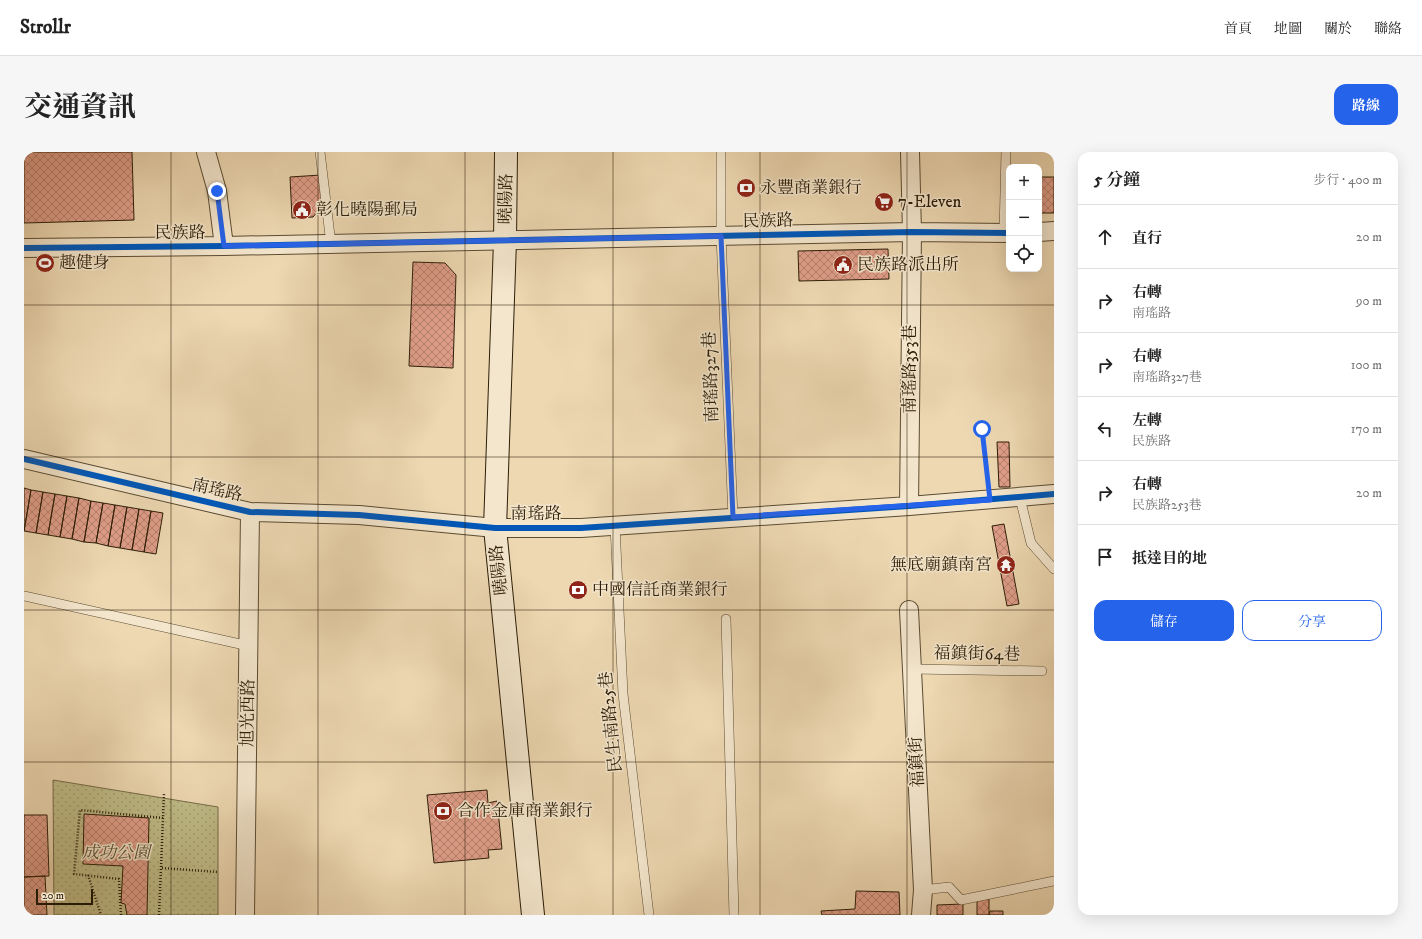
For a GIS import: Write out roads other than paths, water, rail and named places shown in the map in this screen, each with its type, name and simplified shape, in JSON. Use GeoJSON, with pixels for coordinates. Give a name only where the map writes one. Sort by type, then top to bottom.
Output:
{"type":"FeatureCollection","features":[{"type":"Feature","properties":{"kind":"street"},"geometry":{"type":"LineString","coordinates":[[206,152],[217,191],[224,246]]}},
{"type":"Feature","properties":{"kind":"street","name":"曉陽路"},"geometry":{"type":"LineString","coordinates":[[506,152],[505,241],[495,528],[533,915]]}},
{"type":"Feature","properties":{"kind":"street","name":"南瑤路353巷"},"geometry":{"type":"LineString","coordinates":[[909,506],[912,232],[910,152]]}},
{"type":"Feature","properties":{"kind":"street"},"geometry":{"type":"LineString","coordinates":[[1042,232],[1054,231]]}},
{"type":"Feature","properties":{"kind":"street","name":"民族路"},"geometry":{"type":"LineString","coordinates":[[24,248],[505,241],[912,232],[1006,233]]}},
{"type":"Feature","properties":{"kind":"street","name":"南瑤路"},"geometry":{"type":"LineString","coordinates":[[24,459],[250,512],[359,515],[495,528],[581,528],[615,526],[1020,498],[1054,494]]}},
{"type":"Feature","properties":{"kind":"street","name":"旭光西路"},"geometry":{"type":"LineString","coordinates":[[245,915],[250,512]]}},
{"type":"Feature","properties":{"kind":"street","name":"福鎮街"},"geometry":{"type":"LineString","coordinates":[[909,610],[923,890],[920,915]]}},
{"type":"Feature","properties":{"kind":"lane"},"geometry":{"type":"LineString","coordinates":[[320,152],[331,244]]}},
{"type":"Feature","properties":{"kind":"lane","name":"南瑤路327巷"},"geometry":{"type":"LineString","coordinates":[[720,152],[721,236],[733,517]]}},
{"type":"Feature","properties":{"kind":"lane"},"geometry":{"type":"LineString","coordinates":[[1006,152],[1007,200]]}},
{"type":"Feature","properties":{"kind":"lane"},"geometry":{"type":"LineString","coordinates":[[1020,498],[1031,542],[1054,569]]}},
{"type":"Feature","properties":{"kind":"lane","name":"民生南路25巷"},"geometry":{"type":"LineString","coordinates":[[615,526],[623,694],[649,915]]}},
{"type":"Feature","properties":{"kind":"lane"},"geometry":{"type":"LineString","coordinates":[[24,596],[249,646]]}},
{"type":"Feature","properties":{"kind":"lane"},"geometry":{"type":"LineString","coordinates":[[726,619],[734,915]]}},
{"type":"Feature","properties":{"kind":"lane","name":"福鎮街64巷"},"geometry":{"type":"LineString","coordinates":[[912,668],[1042,671]]}},
{"type":"Feature","properties":{"kind":"lane"},"geometry":{"type":"LineString","coordinates":[[923,890],[949,887],[961,900],[1054,880]]}},
{"type":"Feature","properties":{"kind":"place","name":"永豐商業銀行"},"geometry":{"type":"Point","coordinates":[746,188]}},
{"type":"Feature","properties":{"kind":"place","name":"7-Eleven"},"geometry":{"type":"Point","coordinates":[884,202]}},
{"type":"Feature","properties":{"kind":"place","name":"彰化曉陽郵局"},"geometry":{"type":"Point","coordinates":[302,210]}},
{"type":"Feature","properties":{"kind":"place","name":"趣健身"},"geometry":{"type":"Point","coordinates":[45,263]}},
{"type":"Feature","properties":{"kind":"place","name":"民族路派出所"},"geometry":{"type":"Point","coordinates":[843,265]}},
{"type":"Feature","properties":{"kind":"place","name":"無底廟鎮南宮"},"geometry":{"type":"Point","coordinates":[1006,565]}},
{"type":"Feature","properties":{"kind":"place","name":"中國信託商業銀行"},"geometry":{"type":"Point","coordinates":[578,590]}},
{"type":"Feature","properties":{"kind":"place","name":"合作金庫商業銀行"},"geometry":{"type":"Point","coordinates":[443,811]}},
{"type":"Feature","properties":{"kind":"park label","name":"成功公園"},"geometry":{"type":"Point","coordinates":[116,853]}}]}
